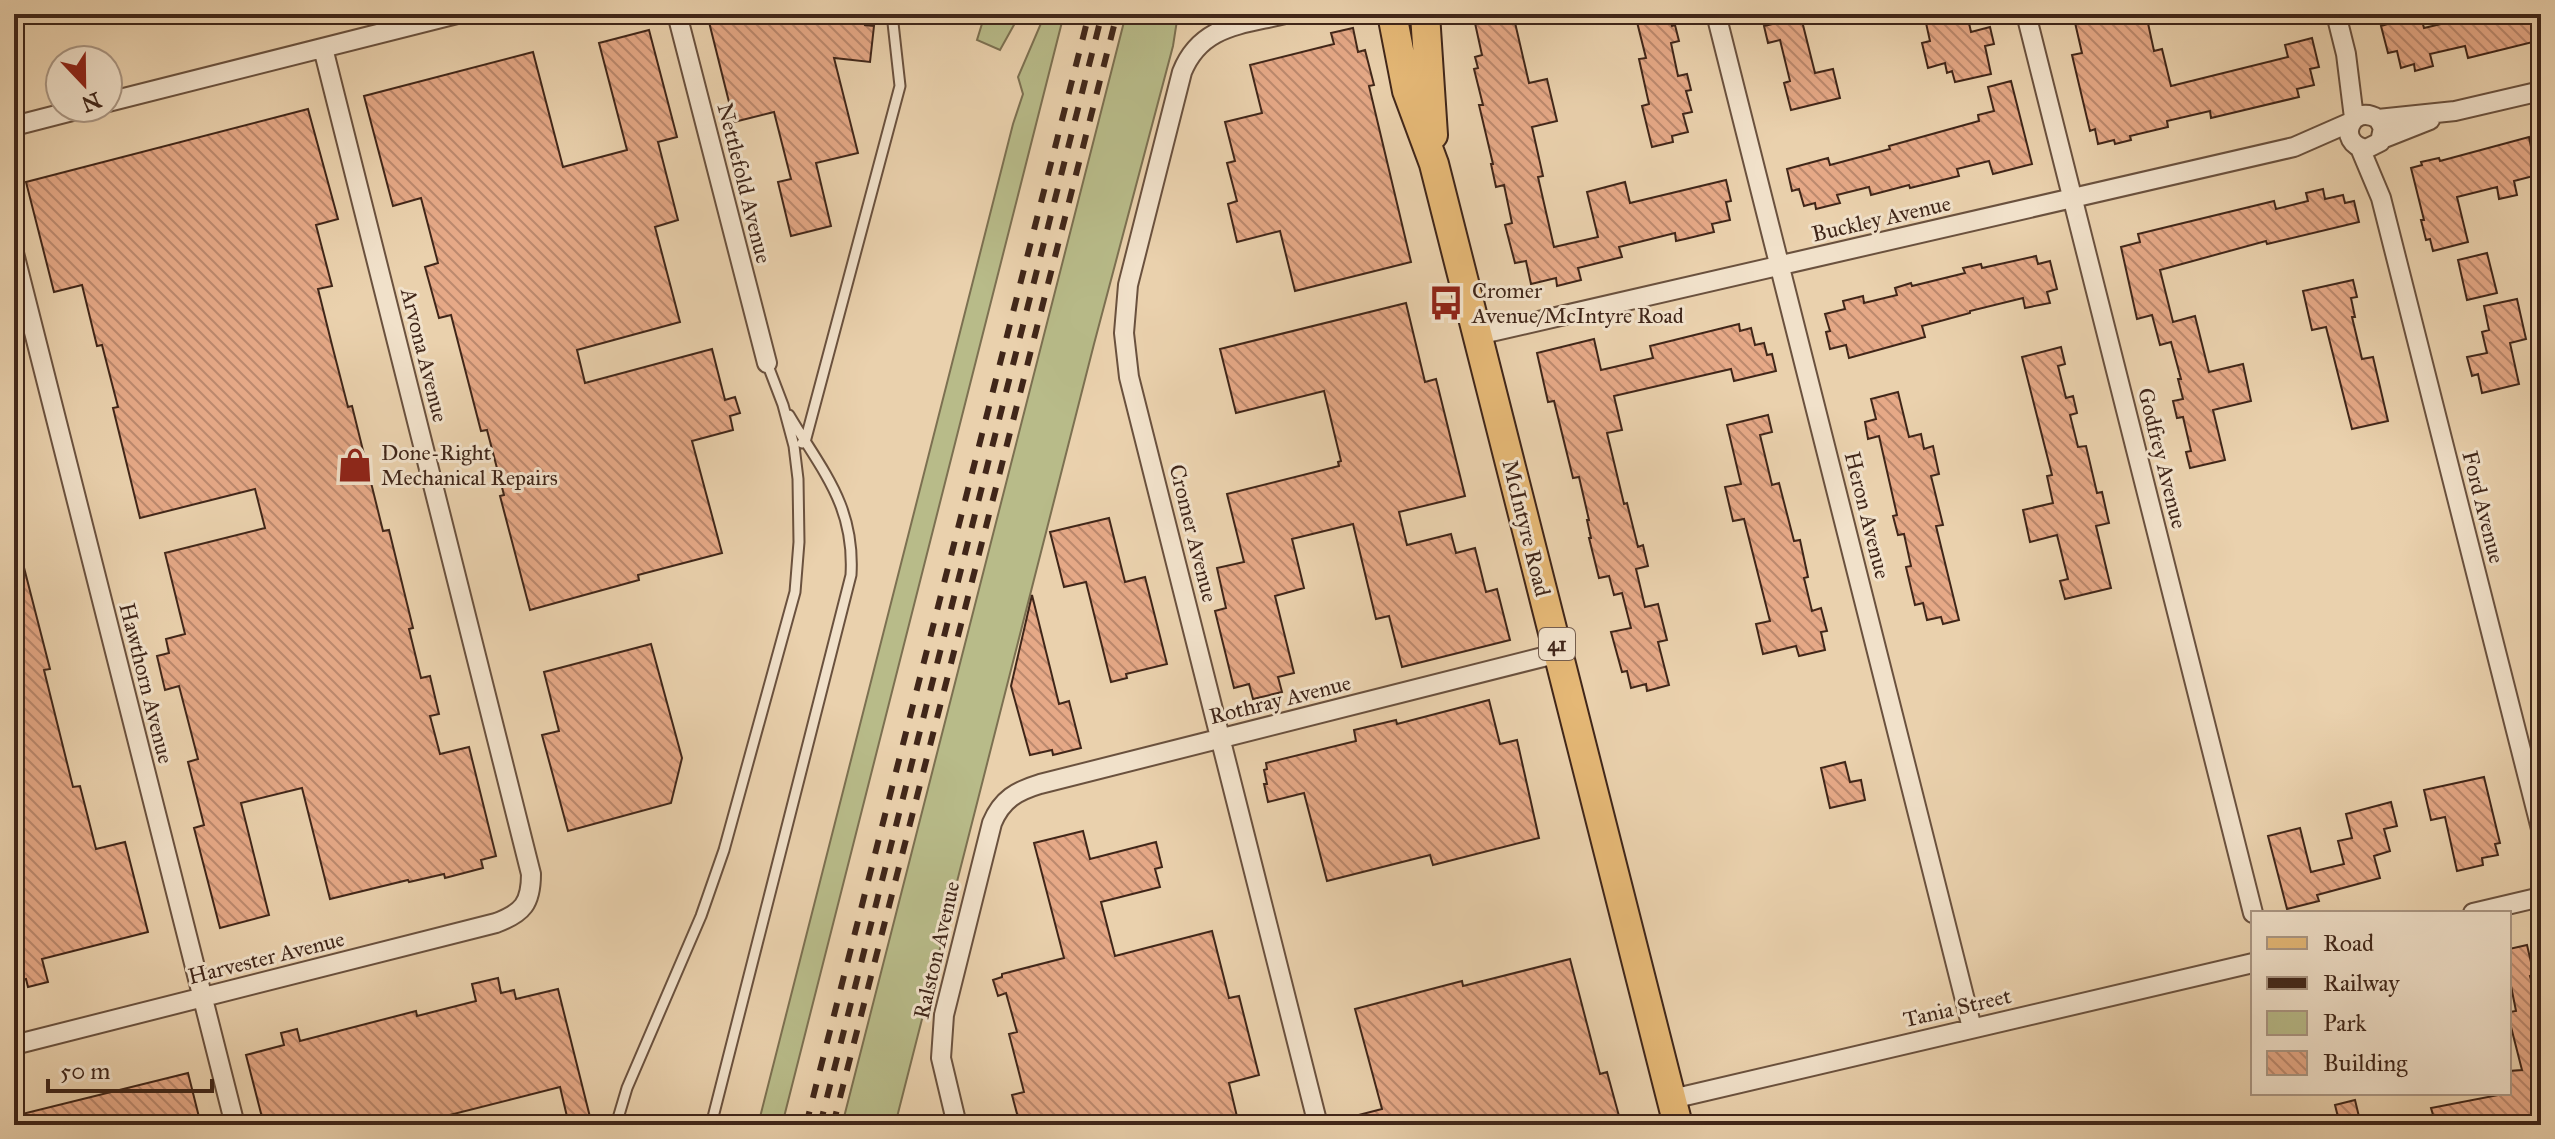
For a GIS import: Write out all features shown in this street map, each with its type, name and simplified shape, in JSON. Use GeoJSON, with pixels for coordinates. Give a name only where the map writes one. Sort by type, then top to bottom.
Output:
{"type":"FeatureCollection","features":[{"type":"Feature","properties":{"kind":"main road","name":"McIntyre Road"},"geometry":{"type":"LineString","coordinates":[[1392,14],[1407,91],[1434,164],[1675,1112]]}},
{"type":"Feature","properties":{"kind":"main road","name":"McIntyre Road"},"geometry":{"type":"LineString","coordinates":[[1425,14],[1434,164]]}},
{"type":"Feature","properties":{"kind":"street"},"geometry":{"type":"LineString","coordinates":[[124,98],[457,14]]}},
{"type":"Feature","properties":{"kind":"street","name":"Nettlefold Avenue"},"geometry":{"type":"LineString","coordinates":[[677,14],[767,363]]}},
{"type":"Feature","properties":{"kind":"street","name":"Cromer Avenue"},"geometry":{"type":"LineString","coordinates":[[1285,14],[1208,37],[1189,56],[1182,72],[1128,285],[1124,333],[1129,377],[1318,1125]]}},
{"type":"Feature","properties":{"kind":"street","name":"Heron Avenue"},"geometry":{"type":"LineString","coordinates":[[1716,14],[1972,1028]]}},
{"type":"Feature","properties":{"kind":"street","name":"Godfrey Avenue"},"geometry":{"type":"LineString","coordinates":[[2026,14],[2252,911]]}},
{"type":"Feature","properties":{"kind":"street"},"geometry":{"type":"LineString","coordinates":[[2336,14],[2346,54],[2353,120]]}},
{"type":"Feature","properties":{"kind":"street","name":"Arvona Avenue"},"geometry":{"type":"LineString","coordinates":[[323,48],[531,874],[531,893],[524,906]]}},
{"type":"Feature","properties":{"kind":"street"},"geometry":{"type":"LineString","coordinates":[[2346,54],[2383,128],[2381,141]]}},
{"type":"Feature","properties":{"kind":"street"},"geometry":{"type":"LineString","coordinates":[[2455,111],[2371,148],[2359,147],[2350,138],[2349,127],[2353,120],[2364,114],[2376,117],[2455,111],[2541,91]]}},
{"type":"Feature","properties":{"kind":"street"},"geometry":{"type":"LineString","coordinates":[[14,126],[44,118]]}},
{"type":"Feature","properties":{"kind":"street","name":"Buckley Avenue"},"geometry":{"type":"LineString","coordinates":[[2294,147],[2353,120]]}},
{"type":"Feature","properties":{"kind":"street","name":"Ford Avenue"},"geometry":{"type":"LineString","coordinates":[[2381,141],[2381,198]]}},
{"type":"Feature","properties":{"kind":"street","name":"Buckley Avenue"},"geometry":{"type":"LineString","coordinates":[[1478,335],[2294,147],[2346,144],[2359,147]]}},
{"type":"Feature","properties":{"kind":"street","name":"Ford Avenue"},"geometry":{"type":"LineString","coordinates":[[2359,147],[2381,198],[2541,829]]}},
{"type":"Feature","properties":{"kind":"street","name":"Hawthorn Avenue"},"geometry":{"type":"LineString","coordinates":[[14,253],[235,1125]]}},
{"type":"Feature","properties":{"kind":"street","name":"Rothray Avenue"},"geometry":{"type":"LineString","coordinates":[[1013,794],[1040,784],[1559,653]]}},
{"type":"Feature","properties":{"kind":"street","name":"Ralston Avenue"},"geometry":{"type":"LineString","coordinates":[[957,1125],[941,1058],[944,1015],[992,823],[1003,802],[1013,794]]}},
{"type":"Feature","properties":{"kind":"street"},"geometry":{"type":"LineString","coordinates":[[2482,911],[2541,897]]}},
{"type":"Feature","properties":{"kind":"street","name":"Harvester Avenue"},"geometry":{"type":"LineString","coordinates":[[14,1045],[496,923],[512,917],[524,906]]}},
{"type":"Feature","properties":{"kind":"street","name":"Tania Street"},"geometry":{"type":"LineString","coordinates":[[1675,1112],[1972,1028],[2251,963]]}},
{"type":"Feature","properties":{"kind":"lane"},"geometry":{"type":"LineString","coordinates":[[805,442],[900,86],[892,14]]}},
{"type":"Feature","properties":{"kind":"lane"},"geometry":{"type":"LineString","coordinates":[[616,1125],[627,1088],[706,903],[724,850],[782,646],[799,567],[798,479],[794,446],[767,363]]}},
{"type":"Feature","properties":{"kind":"lane"},"geometry":{"type":"LineString","coordinates":[[711,1125],[851,575],[852,554],[845,517],[832,484],[783,405]]}},
{"type":"Feature","properties":{"kind":"lane"},"geometry":{"type":"LineString","coordinates":[[794,446],[805,442]]}},
{"type":"Feature","properties":{"kind":"green space"},"geometry":{"type":"Polygon","coordinates":[[[985,14],[1020,14],[1000,50],[977,40],[985,14]]]}},
{"type":"Feature","properties":{"kind":"green space"},"geometry":{"type":"Polygon","coordinates":[[[1045,14],[1064,14],[782,1125],[758,1125],[1023,94],[1018,77],[1045,14]]]}},
{"type":"Feature","properties":{"kind":"green space"},"geometry":{"type":"Polygon","coordinates":[[[1126,14],[1178,14],[1173,46],[895,1125],[842,1125],[1126,14]]]}},
{"type":"Feature","properties":{"kind":"building"},"geometry":{"type":"Polygon","coordinates":[[[707,14],[866,14],[865,25],[874,26],[870,62],[834,58],[858,153],[816,163],[831,226],[791,236],[778,182],[791,179],[774,112],[734,122],[707,14]]]}},
{"type":"Feature","properties":{"kind":"building"},"geometry":{"type":"Polygon","coordinates":[[[1473,14],[1513,14],[1529,83],[1547,79],[1557,121],[1532,127],[1543,176],[1538,177],[1554,247],[1598,237],[1587,192],[1625,182],[1630,203],[1726,180],[1731,201],[1726,202],[1730,220],[1712,224],[1714,232],[1676,241],[1675,233],[1619,247],[1622,257],[1578,268],[1581,280],[1557,286],[1556,278],[1531,284],[1526,261],[1515,263],[1505,225],[1512,223],[1504,185],[1496,187],[1491,164],[1479,105],[1483,105],[1474,69],[1478,68],[1475,57],[1482,55],[1473,14]]]}},
{"type":"Feature","properties":{"kind":"building"},"geometry":{"type":"Polygon","coordinates":[[[1635,14],[1669,14],[1679,41],[1671,43],[1678,76],[1687,74],[1691,90],[1686,91],[1692,112],[1683,114],[1688,132],[1672,136],[1673,142],[1652,147],[1642,106],[1649,104],[1639,59],[1646,58],[1635,14]]]}},
{"type":"Feature","properties":{"kind":"building"},"geometry":{"type":"Polygon","coordinates":[[[1924,14],[1967,14],[1971,32],[1990,27],[1994,44],[1985,46],[1991,74],[1955,82],[1952,71],[1947,73],[1945,63],[1928,68],[1922,43],[1930,41],[1924,14]]]}},
{"type":"Feature","properties":{"kind":"building"},"geometry":{"type":"Polygon","coordinates":[[[2073,14],[2146,14],[2154,51],[2162,49],[2171,86],[2288,57],[2285,45],[2312,38],[2319,67],[2310,69],[2314,85],[2297,89],[2299,97],[2211,118],[2210,111],[2167,121],[2168,127],[2130,136],[2131,140],[2098,144],[2095,129],[2090,131],[2072,55],[2082,53],[2073,14]]]}},
{"type":"Feature","properties":{"kind":"building"},"geometry":{"type":"Polygon","coordinates":[[[2388,14],[2420,14],[2424,28],[2483,14],[2541,14],[2541,40],[2468,58],[2465,46],[2430,54],[2433,66],[2415,71],[2414,64],[2401,68],[2397,51],[2388,53],[2381,26],[2391,23],[2388,14]]]}},
{"type":"Feature","properties":{"kind":"building"},"geometry":{"type":"Polygon","coordinates":[[[1801,17],[1815,73],[1833,69],[1840,98],[1791,110],[1784,83],[1790,81],[1780,40],[1768,43],[1764,26],[1801,17]]]}},
{"type":"Feature","properties":{"kind":"building"},"geometry":{"type":"Polygon","coordinates":[[[1353,28],[1358,52],[1365,50],[1374,85],[1369,86],[1411,262],[1295,291],[1280,231],[1237,242],[1228,204],[1237,201],[1227,163],[1235,161],[1225,122],[1262,113],[1250,65],[1334,44],[1331,33],[1353,28]]]}},
{"type":"Feature","properties":{"kind":"building"},"geometry":{"type":"Polygon","coordinates":[[[649,30],[677,137],[658,142],[678,220],[655,227],[680,322],[577,350],[585,383],[712,349],[725,400],[735,397],[740,413],[730,416],[733,430],[692,441],[722,553],[638,575],[639,580],[530,610],[500,496],[504,495],[487,430],[481,431],[451,315],[439,318],[425,267],[438,263],[421,198],[393,206],[364,96],[533,52],[563,167],[627,150],[599,43],[649,30]]]}},
{"type":"Feature","properties":{"kind":"building"},"geometry":{"type":"Polygon","coordinates":[[[2011,81],[2032,164],[1993,174],[1989,161],[1957,169],[1959,176],[1910,188],[1909,185],[1871,195],[1869,187],[1837,195],[1840,203],[1816,209],[1815,203],[1804,206],[1799,189],[1792,191],[1787,169],[1828,158],[1830,165],[1979,121],[1978,115],[1994,111],[1988,87],[2011,81]]]}},
{"type":"Feature","properties":{"kind":"building"},"geometry":{"type":"Polygon","coordinates":[[[308,109],[338,219],[316,225],[332,286],[318,289],[332,345],[348,407],[352,406],[383,531],[389,530],[413,628],[409,629],[421,678],[430,676],[439,714],[430,716],[440,754],[469,747],[496,856],[481,860],[483,868],[445,878],[444,874],[408,880],[330,899],[302,788],[241,803],[269,915],[220,928],[194,828],[204,825],[188,762],[198,759],[179,686],[165,690],[157,656],[169,653],[166,639],[185,634],[165,553],[265,528],[255,489],[140,518],[113,408],[118,407],[102,345],[97,346],[82,285],[54,292],[26,182],[308,109]]]}},
{"type":"Feature","properties":{"kind":"building"},"geometry":{"type":"Polygon","coordinates":[[[2529,137],[2531,147],[2541,144],[2541,174],[2514,181],[2517,195],[2499,199],[2497,187],[2457,197],[2468,242],[2433,251],[2430,239],[2426,240],[2411,168],[2422,165],[2421,162],[2439,158],[2440,161],[2529,137]]]}},
{"type":"Feature","properties":{"kind":"building"},"geometry":{"type":"Polygon","coordinates":[[[2323,189],[2325,199],[2343,195],[2345,203],[2354,201],[2359,222],[2267,244],[2266,241],[2160,270],[2173,322],[2195,316],[2209,372],[2243,364],[2251,401],[2213,410],[2225,460],[2190,468],[2186,452],[2191,451],[2183,417],[2177,418],[2173,401],[2183,399],[2171,342],[2160,345],[2152,315],[2137,319],[2121,247],[2140,242],[2138,234],[2274,201],[2276,209],[2308,201],[2306,193],[2323,189]]]}},
{"type":"Feature","properties":{"kind":"building"},"geometry":{"type":"Polygon","coordinates":[[[2487,253],[2497,293],[2467,300],[2458,260],[2487,253]]]}},
{"type":"Feature","properties":{"kind":"building"},"geometry":{"type":"Polygon","coordinates":[[[2036,256],[2038,264],[2050,261],[2057,289],[2047,292],[2050,303],[2025,308],[2023,298],[1970,311],[1922,326],[1925,337],[1849,358],[1846,345],[1830,349],[1826,332],[1830,331],[1825,314],[1845,309],[1843,301],[1863,296],[1864,303],[1897,295],[1895,288],[1911,283],[1912,286],[1965,273],[1963,268],[1981,264],[1982,268],[2036,256]]]}},
{"type":"Feature","properties":{"kind":"building"},"geometry":{"type":"Polygon","coordinates":[[[2353,280],[2357,297],[2351,298],[2355,317],[2352,317],[2362,359],[2373,357],[2388,421],[2352,429],[2326,327],[2312,330],[2303,291],[2353,280]]]}},
{"type":"Feature","properties":{"kind":"building"},"geometry":{"type":"Polygon","coordinates":[[[2517,299],[2526,339],[2510,343],[2519,384],[2482,393],[2478,374],[2472,376],[2467,357],[2487,353],[2482,332],[2489,330],[2484,306],[2517,299]]]}},
{"type":"Feature","properties":{"kind":"building"},"geometry":{"type":"Polygon","coordinates":[[[1406,303],[1425,382],[1436,379],[1465,496],[1399,512],[1407,545],[1451,534],[1456,553],[1475,548],[1486,592],[1497,589],[1510,640],[1402,667],[1389,616],[1376,619],[1353,524],[1292,539],[1304,588],[1275,596],[1294,673],[1278,677],[1282,692],[1253,699],[1249,684],[1234,688],[1215,611],[1226,608],[1217,568],[1244,562],[1227,494],[1339,466],[1338,462],[1341,461],[1324,391],[1236,413],[1220,349],[1406,303]]]}},
{"type":"Feature","properties":{"kind":"building"},"geometry":{"type":"Polygon","coordinates":[[[1739,324],[1740,331],[1751,328],[1755,345],[1764,343],[1767,355],[1772,354],[1776,371],[1734,381],[1731,369],[1614,396],[1622,430],[1607,433],[1624,504],[1627,503],[1638,547],[1643,545],[1648,566],[1636,569],[1645,607],[1658,604],[1667,640],[1658,642],[1669,685],[1647,691],[1646,684],[1631,688],[1627,671],[1622,672],[1611,632],[1631,628],[1622,593],[1614,595],[1609,576],[1599,578],[1579,477],[1573,478],[1554,401],[1548,402],[1537,353],[1594,339],[1601,370],[1653,358],[1650,346],[1739,324]]]}},
{"type":"Feature","properties":{"kind":"building"},"geometry":{"type":"Polygon","coordinates":[[[2061,347],[2065,364],[2058,366],[2066,398],[2073,396],[2077,413],[2070,415],[2078,447],[2086,446],[2097,493],[2102,492],[2109,523],[2096,526],[2111,588],[2065,599],[2060,581],[2068,579],[2057,535],[2030,542],[2023,510],[2053,503],[2047,476],[2052,475],[2022,357],[2061,347]]]}},
{"type":"Feature","properties":{"kind":"building"},"geometry":{"type":"Polygon","coordinates":[[[1898,392],[1909,437],[1921,434],[1924,449],[1933,446],[1939,474],[1931,476],[1943,525],[1936,526],[1959,620],[1943,624],[1941,617],[1927,620],[1923,603],[1915,605],[1906,567],[1911,566],[1904,534],[1898,535],[1893,516],[1897,515],[1879,436],[1868,439],[1865,422],[1876,419],[1871,399],[1898,392]]]}},
{"type":"Feature","properties":{"kind":"building"},"geometry":{"type":"Polygon","coordinates":[[[1768,415],[1772,432],[1760,435],[1772,485],[1779,483],[1794,541],[1800,540],[1812,611],[1821,608],[1827,631],[1821,632],[1825,650],[1799,656],[1796,646],[1763,654],[1756,624],[1770,621],[1744,519],[1733,521],[1725,487],[1741,484],[1727,425],[1768,415]]]}},
{"type":"Feature","properties":{"kind":"building"},"geometry":{"type":"Polygon","coordinates":[[[1109,518],[1125,582],[1145,577],[1167,664],[1126,674],[1127,678],[1111,682],[1086,582],[1064,587],[1050,532],[1109,518]]]}},
{"type":"Feature","properties":{"kind":"building"},"geometry":{"type":"Polygon","coordinates":[[[20,552],[50,669],[44,670],[73,787],[80,786],[96,849],[125,842],[148,932],[42,959],[48,982],[28,987],[19,971],[14,972],[14,553],[20,552]]]}},
{"type":"Feature","properties":{"kind":"building"},"geometry":{"type":"Polygon","coordinates":[[[1032,595],[1059,704],[1069,701],[1081,748],[1053,755],[1052,750],[1030,755],[1011,686],[1032,595]]]}},
{"type":"Feature","properties":{"kind":"building"},"geometry":{"type":"Polygon","coordinates":[[[651,644],[682,758],[671,803],[568,831],[542,735],[559,731],[544,672],[651,644]]]}},
{"type":"Feature","properties":{"kind":"building"},"geometry":{"type":"Polygon","coordinates":[[[1489,700],[1500,744],[1517,740],[1539,838],[1433,865],[1430,855],[1327,881],[1304,793],[1268,802],[1264,784],[1267,784],[1266,763],[1356,741],[1354,730],[1396,720],[1397,724],[1489,700]]]}},
{"type":"Feature","properties":{"kind":"building"},"geometry":{"type":"Polygon","coordinates":[[[1845,762],[1850,782],[1861,780],[1865,800],[1830,808],[1821,768],[1845,762]]]}},
{"type":"Feature","properties":{"kind":"building"},"geometry":{"type":"Polygon","coordinates":[[[2484,777],[2500,843],[2495,844],[2498,855],[2482,858],[2483,865],[2457,871],[2445,817],[2431,820],[2424,790],[2484,777]]]}},
{"type":"Feature","properties":{"kind":"building"},"geometry":{"type":"Polygon","coordinates":[[[2391,802],[2397,826],[2384,829],[2390,851],[2374,856],[2380,878],[2317,895],[2319,901],[2287,909],[2268,836],[2300,828],[2311,872],[2344,864],[2338,841],[2352,838],[2346,814],[2391,802]]]}},
{"type":"Feature","properties":{"kind":"building"},"geometry":{"type":"Polygon","coordinates":[[[1083,831],[1090,859],[1156,842],[1162,867],[1155,869],[1160,887],[1101,902],[1115,956],[1212,931],[1229,998],[1239,996],[1259,1075],[1229,1083],[1239,1125],[1020,1125],[1012,1095],[1024,1092],[1009,1034],[1017,1032],[1006,993],[998,996],[993,980],[1002,977],[1002,974],[1064,958],[1034,843],[1083,831]]]}},
{"type":"Feature","properties":{"kind":"building"},"geometry":{"type":"Polygon","coordinates":[[[2527,945],[2534,975],[2530,976],[2541,1019],[2541,1125],[2436,1125],[2431,1108],[2511,1095],[2511,1071],[2522,1070],[2511,1027],[2511,1012],[2516,1011],[2511,986],[2511,949],[2527,945]]]}},
{"type":"Feature","properties":{"kind":"building"},"geometry":{"type":"Polygon","coordinates":[[[1570,959],[1600,1074],[1607,1072],[1619,1116],[1584,1125],[1344,1125],[1343,1119],[1382,1109],[1355,1009],[1462,981],[1463,986],[1570,959]]]}},
{"type":"Feature","properties":{"kind":"building"},"geometry":{"type":"Polygon","coordinates":[[[498,978],[501,993],[514,990],[516,999],[558,989],[592,1125],[569,1125],[560,1087],[410,1125],[264,1125],[246,1055],[284,1045],[281,1033],[297,1029],[300,1041],[416,1011],[417,1016],[476,1001],[472,984],[498,978]]]}},
{"type":"Feature","properties":{"kind":"building"},"geometry":{"type":"Polygon","coordinates":[[[188,1073],[201,1125],[14,1125],[14,1116],[188,1073]]]}},
{"type":"Feature","properties":{"kind":"building"},"geometry":{"type":"Polygon","coordinates":[[[2355,1100],[2361,1125],[2340,1125],[2335,1105],[2355,1100]]]}},
{"type":"Feature","properties":{"kind":"railway"},"geometry":{"type":"LineString","coordinates":[[806,1125],[1089,14]]}},
{"type":"Feature","properties":{"kind":"railway"},"geometry":{"type":"LineString","coordinates":[[820,1125],[1102,14]]}},
{"type":"Feature","properties":{"kind":"railway"},"geometry":{"type":"LineString","coordinates":[[833,1125],[1117,14]]}},
{"type":"Feature","properties":{"kind":"place","name":"Cromer Avenue/McIntyre Road"},"geometry":{"type":"Point","coordinates":[1446,303]}},
{"type":"Feature","properties":{"kind":"place","name":"Done-Right Mechanical Repairs"},"geometry":{"type":"Point","coordinates":[355,465]}}]}
